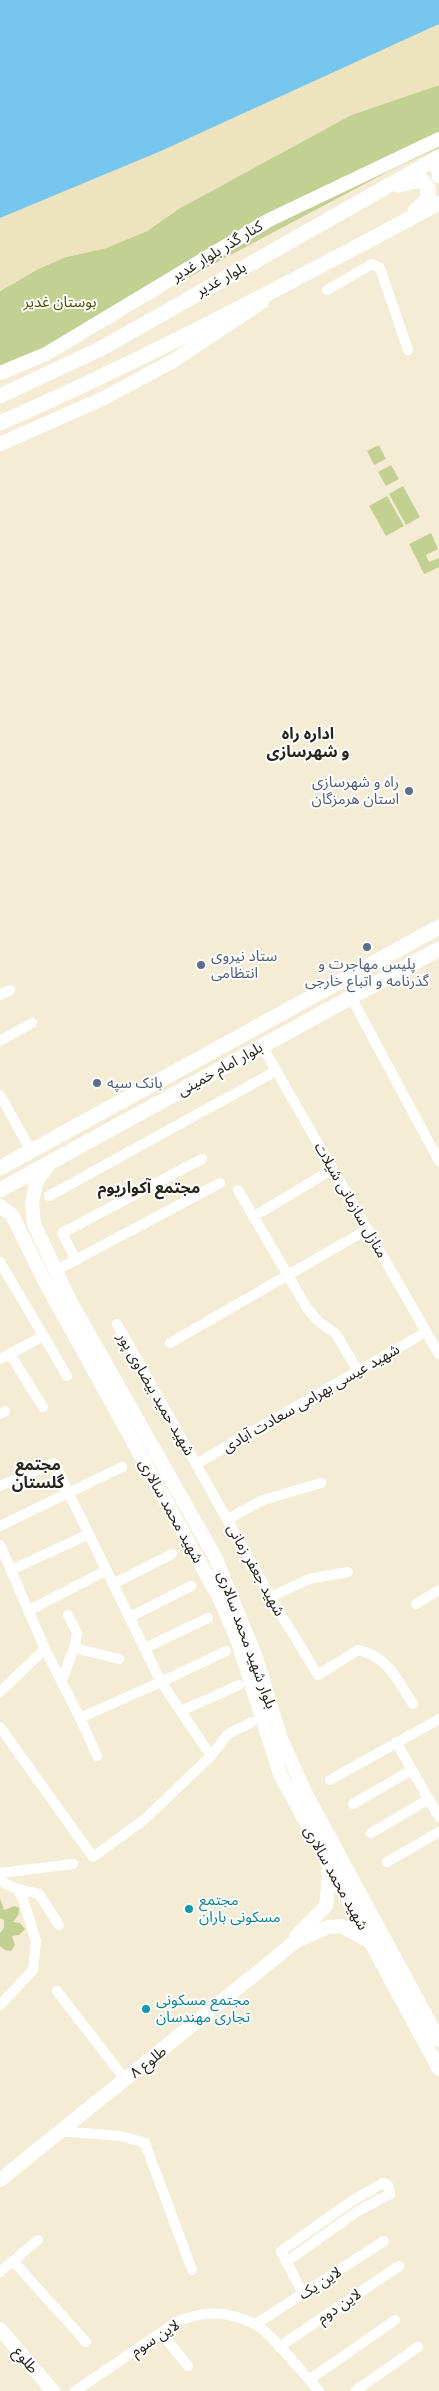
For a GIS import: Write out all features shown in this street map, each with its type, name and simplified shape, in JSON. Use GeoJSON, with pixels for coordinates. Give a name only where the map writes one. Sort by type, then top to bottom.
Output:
{"type":"FeatureCollection","features":[{"type":"Feature","properties":{"kind":"main road","name":"کنار گذر بلوار غدیر"},"geometry":{"type":"LineString","coordinates":[[0,373],[46,354],[269,220],[439,139]]}},
{"type":"Feature","properties":{"kind":"main road","name":"بلوار غدیر"},"geometry":{"type":"LineString","coordinates":[[0,396],[102,348],[439,157]]}},
{"type":"Feature","properties":{"kind":"main road"},"geometry":{"type":"LineString","coordinates":[[439,166],[439,176]]}},
{"type":"Feature","properties":{"kind":"main road"},"geometry":{"type":"LineString","coordinates":[[364,199],[414,180],[422,180],[428,188],[428,199],[420,208],[385,231]]}},
{"type":"Feature","properties":{"kind":"main road"},"geometry":{"type":"LineString","coordinates":[[0,423],[148,355],[287,285],[439,203]]}},
{"type":"Feature","properties":{"kind":"main road"},"geometry":{"type":"LineString","coordinates":[[0,444],[95,403],[173,361],[287,285]]}},
{"type":"Feature","properties":{"kind":"main road","name":"بلوار امام خمینی"},"geometry":{"type":"LineString","coordinates":[[0,1168],[439,927]]}},
{"type":"Feature","properties":{"kind":"main road","name":"بلوار امام خمینی"},"geometry":{"type":"LineString","coordinates":[[0,1190],[439,949]]}},
{"type":"Feature","properties":{"kind":"main road","name":"بلوار شهید محمد سالاری"},"geometry":{"type":"LineString","coordinates":[[50,1162],[36,1182],[32,1204],[34,1224],[49,1274],[215,1557],[252,1647],[281,1739],[305,1792],[439,2040]]}},
{"type":"Feature","properties":{"kind":"main road","name":"شهید محمد سالاری"},"geometry":{"type":"LineString","coordinates":[[0,1206],[12,1215],[49,1274],[221,1601],[238,1642],[280,1774],[439,2069]]}},
{"type":"Feature","properties":{"kind":"main road","name":"طلوع ۸"},"geometry":{"type":"LineString","coordinates":[[294,1942],[297,1935],[322,1913],[326,1906],[329,1876],[327,1862]]}},
{"type":"Feature","properties":{"kind":"main road","name":"طلوع ۸"},"geometry":{"type":"LineString","coordinates":[[0,2180],[58,2131],[125,2080],[294,1942],[328,1927],[342,1926],[373,1944]]}},
{"type":"Feature","properties":{"kind":"main road","name":"طلوع"},"geometry":{"type":"LineString","coordinates":[[0,2329],[53,2391]]}},
{"type":"Feature","properties":{"kind":"street"},"geometry":{"type":"LineString","coordinates":[[327,290],[372,264],[380,268],[408,350]]}},
{"type":"Feature","properties":{"kind":"street"},"geometry":{"type":"LineString","coordinates":[[0,995],[10,990]]}},
{"type":"Feature","properties":{"kind":"street"},"geometry":{"type":"LineString","coordinates":[[352,997],[439,1161]]}},
{"type":"Feature","properties":{"kind":"street"},"geometry":{"type":"LineString","coordinates":[[0,1041],[32,1023]]}},
{"type":"Feature","properties":{"kind":"street","name":"منازل سازمانی شیلات"},"geometry":{"type":"LineString","coordinates":[[262,1046],[439,1354]]}},
{"type":"Feature","properties":{"kind":"street"},"geometry":{"type":"LineString","coordinates":[[48,1196],[276,1072]]}},
{"type":"Feature","properties":{"kind":"street"},"geometry":{"type":"LineString","coordinates":[[0,1095],[30,1151]]}},
{"type":"Feature","properties":{"kind":"street"},"geometry":{"type":"LineString","coordinates":[[76,1260],[62,1233],[202,1159]]}},
{"type":"Feature","properties":{"kind":"street"},"geometry":{"type":"LineString","coordinates":[[253,1217],[333,1169]]}},
{"type":"Feature","properties":{"kind":"street"},"geometry":{"type":"LineString","coordinates":[[49,1274],[220,1183]]}},
{"type":"Feature","properties":{"kind":"street"},"geometry":{"type":"LineString","coordinates":[[238,1190],[312,1315],[339,1338],[358,1371]]}},
{"type":"Feature","properties":{"kind":"street"},"geometry":{"type":"LineString","coordinates":[[170,1343],[368,1229]]}},
{"type":"Feature","properties":{"kind":"street"},"geometry":{"type":"LineString","coordinates":[[0,1262],[67,1376]]}},
{"type":"Feature","properties":{"kind":"street","name":"شهید حمید بیضاوی پور"},"geometry":{"type":"LineString","coordinates":[[116,1324],[196,1464]]}},
{"type":"Feature","properties":{"kind":"street","name":"شهید عیسی بهرامی سعادت آبادی"},"geometry":{"type":"LineString","coordinates":[[196,1464],[426,1332]]}},
{"type":"Feature","properties":{"kind":"street"},"geometry":{"type":"LineString","coordinates":[[0,1359],[43,1336]]}},
{"type":"Feature","properties":{"kind":"street"},"geometry":{"type":"LineString","coordinates":[[10,1354],[43,1408]]}},
{"type":"Feature","properties":{"kind":"street"},"geometry":{"type":"LineString","coordinates":[[0,1486],[54,1463],[161,1682],[211,1756]]}},
{"type":"Feature","properties":{"kind":"street","name":"شهید جعفر زمانی"},"geometry":{"type":"LineString","coordinates":[[196,1464],[271,1597],[318,1675],[358,1650],[373,1653],[387,1664],[413,1704]]}},
{"type":"Feature","properties":{"kind":"street"},"geometry":{"type":"LineString","coordinates":[[0,1526],[70,1494],[122,1467]]}},
{"type":"Feature","properties":{"kind":"street"},"geometry":{"type":"LineString","coordinates":[[228,1520],[264,1500],[321,1483]]}},
{"type":"Feature","properties":{"kind":"street"},"geometry":{"type":"LineString","coordinates":[[11,1570],[89,1534]]}},
{"type":"Feature","properties":{"kind":"street"},"geometry":{"type":"LineString","coordinates":[[0,1545],[45,1649],[62,1680],[97,1756]]}},
{"type":"Feature","properties":{"kind":"street"},"geometry":{"type":"LineString","coordinates":[[113,1584],[172,1554]]}},
{"type":"Feature","properties":{"kind":"street"},"geometry":{"type":"LineString","coordinates":[[28,1611],[107,1570]]}},
{"type":"Feature","properties":{"kind":"street"},"geometry":{"type":"LineString","coordinates":[[271,1597],[308,1579],[348,1572]]}},
{"type":"Feature","properties":{"kind":"street"},"geometry":{"type":"LineString","coordinates":[[130,1617],[191,1586]]}},
{"type":"Feature","properties":{"kind":"street"},"geometry":{"type":"LineString","coordinates":[[416,1604],[439,1590]]}},
{"type":"Feature","properties":{"kind":"street"},"geometry":{"type":"LineString","coordinates":[[62,1680],[74,1648],[77,1633],[68,1615]]}},
{"type":"Feature","properties":{"kind":"street"},"geometry":{"type":"LineString","coordinates":[[145,1648],[208,1618]]}},
{"type":"Feature","properties":{"kind":"street"},"geometry":{"type":"LineString","coordinates":[[74,1648],[119,1659]]}},
{"type":"Feature","properties":{"kind":"street"},"geometry":{"type":"LineString","coordinates":[[0,1692],[45,1649]]}},
{"type":"Feature","properties":{"kind":"street"},"geometry":{"type":"LineString","coordinates":[[80,1718],[226,1651]]}},
{"type":"Feature","properties":{"kind":"street"},"geometry":{"type":"LineString","coordinates":[[181,1711],[239,1685]]}},
{"type":"Feature","properties":{"kind":"street"},"geometry":{"type":"LineString","coordinates":[[330,1780],[439,1719]]}},
{"type":"Feature","properties":{"kind":"street"},"geometry":{"type":"LineString","coordinates":[[0,1727],[93,1857],[145,1819],[211,1756],[228,1734],[252,1722]]}},
{"type":"Feature","properties":{"kind":"street"},"geometry":{"type":"LineString","coordinates":[[396,1742],[439,1817]]}},
{"type":"Feature","properties":{"kind":"street"},"geometry":{"type":"LineString","coordinates":[[353,1804],[412,1770]]}},
{"type":"Feature","properties":{"kind":"street"},"geometry":{"type":"LineString","coordinates":[[371,1833],[429,1799]]}},
{"type":"Feature","properties":{"kind":"street"},"geometry":{"type":"LineString","coordinates":[[387,1862],[439,1832]]}},
{"type":"Feature","properties":{"kind":"street"},"geometry":{"type":"LineString","coordinates":[[0,1873],[73,1864]]}},
{"type":"Feature","properties":{"kind":"street"},"geometry":{"type":"LineString","coordinates":[[0,1881],[17,1889],[39,1894],[59,1925]]}},
{"type":"Feature","properties":{"kind":"street"},"geometry":{"type":"LineString","coordinates":[[0,2005],[33,1970],[36,1941],[23,1899],[17,1889]]}},
{"type":"Feature","properties":{"kind":"street"},"geometry":{"type":"LineString","coordinates":[[57,1991],[125,2080]]}},
{"type":"Feature","properties":{"kind":"street"},"geometry":{"type":"LineString","coordinates":[[58,2131],[121,2136],[145,2143],[192,2270]]}},
{"type":"Feature","properties":{"kind":"street"},"geometry":{"type":"LineString","coordinates":[[286,2262],[358,2211],[390,2194],[388,2185],[384,2183],[352,2201],[281,2251],[286,2262],[303,2294]]}},
{"type":"Feature","properties":{"kind":"street"},"geometry":{"type":"LineString","coordinates":[[352,2201],[358,2211]]}},
{"type":"Feature","properties":{"kind":"street"},"geometry":{"type":"LineString","coordinates":[[315,2226],[323,2236]]}},
{"type":"Feature","properties":{"kind":"street"},"geometry":{"type":"LineString","coordinates":[[0,2272],[38,2240]]}},
{"type":"Feature","properties":{"kind":"street","name":"لاین یک"},"geometry":{"type":"LineString","coordinates":[[256,2324],[384,2241]]}},
{"type":"Feature","properties":{"kind":"street"},"geometry":{"type":"LineString","coordinates":[[13,2261],[86,2342]]}},
{"type":"Feature","properties":{"kind":"street","name":"لاین دوم"},"geometry":{"type":"LineString","coordinates":[[279,2347],[399,2266]]}},
{"type":"Feature","properties":{"kind":"street","name":"لاین سوم"},"geometry":{"type":"LineString","coordinates":[[75,2391],[177,2322],[194,2314],[221,2313],[256,2324],[319,2391]]}},
{"type":"Feature","properties":{"kind":"street"},"geometry":{"type":"LineString","coordinates":[[309,2380],[395,2320]]}},
{"type":"Feature","properties":{"kind":"street"},"geometry":{"type":"LineString","coordinates":[[161,2333],[188,2366]]}},
{"type":"Feature","properties":{"kind":"street"},"geometry":{"type":"LineString","coordinates":[[355,2391],[418,2347]]}},
{"type":"Feature","properties":{"kind":"green space","name":"بوستان غدیر"},"geometry":{"type":"Polygon","coordinates":[[[439,85],[439,148],[391,170],[57,347],[0,371],[0,291],[38,269],[66,257],[106,248],[147,231],[180,208],[351,115],[439,85]]]}},
{"type":"Feature","properties":{"kind":"green space"},"geometry":{"type":"Polygon","coordinates":[[[379,445],[386,459],[374,465],[367,451],[379,445]]]}},
{"type":"Feature","properties":{"kind":"green space"},"geometry":{"type":"Polygon","coordinates":[[[391,465],[399,479],[386,486],[378,472],[391,465]]]}},
{"type":"Feature","properties":{"kind":"green space"},"geometry":{"type":"Polygon","coordinates":[[[403,486],[420,517],[406,525],[389,494],[403,486]]]}},
{"type":"Feature","properties":{"kind":"green space"},"geometry":{"type":"Polygon","coordinates":[[[387,496],[404,526],[386,536],[369,506],[387,496]]]}},
{"type":"Feature","properties":{"kind":"green space"},"geometry":{"type":"Polygon","coordinates":[[[431,533],[438,549],[426,555],[429,562],[439,558],[439,567],[424,574],[409,544],[431,533]]]}},
{"type":"Feature","properties":{"kind":"green space"},"geometry":{"type":"Polygon","coordinates":[[[0,1898],[4,1910],[15,1906],[19,1908],[19,1914],[13,1922],[20,1923],[25,1929],[19,1935],[12,1936],[15,1945],[11,1951],[5,1950],[0,1946],[0,1933],[4,1928],[4,1920],[0,1918],[0,1898]]]}},
{"type":"Feature","properties":{"kind":"sand"},"geometry":{"type":"Polygon","coordinates":[[[439,24],[439,85],[351,115],[180,208],[147,231],[106,248],[66,257],[38,269],[0,291],[0,218],[161,151],[439,24]]]}},
{"type":"Feature","properties":{"kind":"water"},"geometry":{"type":"Polygon","coordinates":[[[0,0],[439,0],[439,24],[161,151],[0,218],[0,0]]]}},
{"type":"Feature","properties":{"kind":"place","name":"راه و شهرسازی استان هرمزگان"},"geometry":{"type":"Point","coordinates":[409,791]}},
{"type":"Feature","properties":{"kind":"place","name":"پلیس مهاجرت و گذرنامه و اتباع خارجى"},"geometry":{"type":"Point","coordinates":[367,947]}},
{"type":"Feature","properties":{"kind":"place","name":"ستاد نیروی انتظامی"},"geometry":{"type":"Point","coordinates":[201,965]}},
{"type":"Feature","properties":{"kind":"place","name":"بانک سپه"},"geometry":{"type":"Point","coordinates":[97,1083]}},
{"type":"Feature","properties":{"kind":"place","name":"مجتمع مسکونی باران"},"geometry":{"type":"Point","coordinates":[189,1909]}},
{"type":"Feature","properties":{"kind":"place","name":"مجتمع مسکونی تجاری مهندسان"},"geometry":{"type":"Point","coordinates":[146,2009]}},
{"type":"Feature","properties":{"kind":"district","name":"اداره راه و شهرسازی"},"geometry":{"type":"Point","coordinates":[308,742]}},
{"type":"Feature","properties":{"kind":"district","name":"مجتمع آکواریوم"},"geometry":{"type":"Point","coordinates":[149,1187]}},
{"type":"Feature","properties":{"kind":"district","name":"مجتمع گلستان"},"geometry":{"type":"Point","coordinates":[38,1473]}}]}
